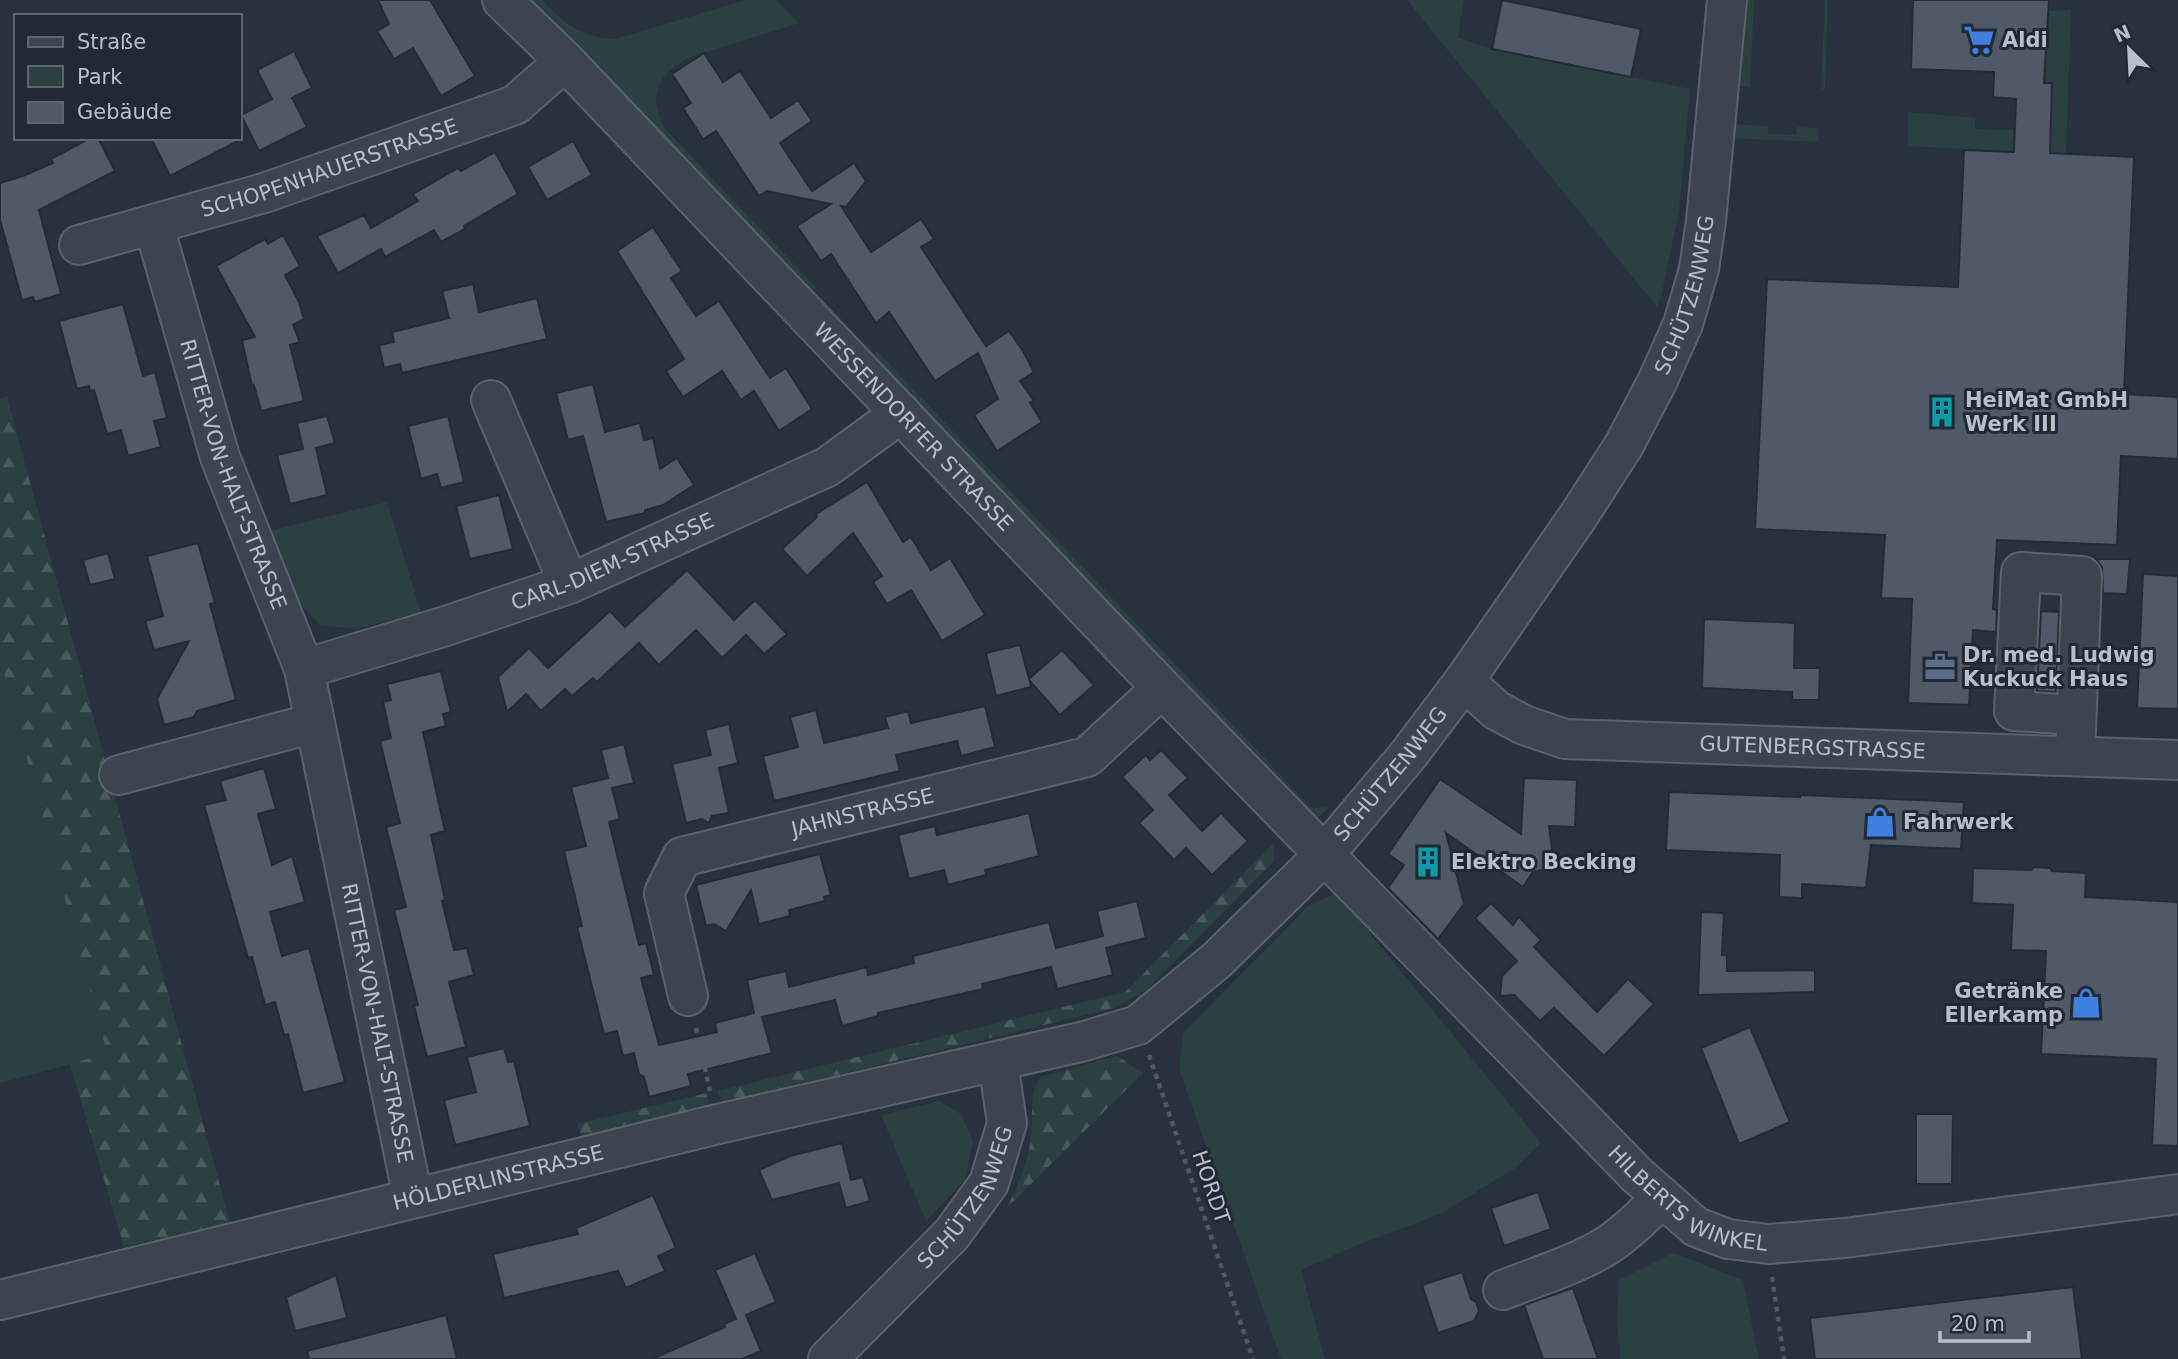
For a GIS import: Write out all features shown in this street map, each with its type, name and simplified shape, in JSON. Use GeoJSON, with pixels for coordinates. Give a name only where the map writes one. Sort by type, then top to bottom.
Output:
{"type":"FeatureCollection","features":[{"type":"Feature","properties":{"kind":"street","name":"WESSENDORFER STRASSE"},"geometry":{"type":"LineString","coordinates":[[502,0],[565,61],[1161,688],[1324,855]]}},
{"type":"Feature","properties":{"kind":"street","name":"SCHÜTZENWEG"},"geometry":{"type":"LineString","coordinates":[[828,1359],[952,1234],[989,1183],[1007,1122],[998,1062],[1138,1025],[1217,960],[1324,855],[1409,754],[1464,681],[1573,524],[1624,445],[1657,382],[1682,324],[1699,269],[1727,0]]}},
{"type":"Feature","properties":{"kind":"street","name":"SCHOPENHAUERSTRASSE"},"geometry":{"type":"LineString","coordinates":[[79,245],[264,193],[515,105],[565,61]]}},
{"type":"Feature","properties":{"kind":"street","name":"RITTER-VON-HALT-STRASSE"},"geometry":{"type":"LineString","coordinates":[[154,226],[220,457],[304,669],[413,1199]]}},
{"type":"Feature","properties":{"kind":"street"},"geometry":{"type":"LineString","coordinates":[[491,400],[569,584]]}},
{"type":"Feature","properties":{"kind":"street","name":"CARL-DIEM-STRASSE"},"geometry":{"type":"LineString","coordinates":[[304,669],[569,584],[827,467],[901,413]]}},
{"type":"Feature","properties":{"kind":"street","name":"GUTENBERGSTRASSE"},"geometry":{"type":"LineString","coordinates":[[1464,681],[1496,710],[1565,739],[2178,760]]}},
{"type":"Feature","properties":{"kind":"street","name":"JAHNSTRASSE"},"geometry":{"type":"LineString","coordinates":[[688,996],[664,893],[682,857],[1087,757],[1161,688]]}},
{"type":"Feature","properties":{"kind":"street"},"geometry":{"type":"LineString","coordinates":[[2075,757],[2076,715]]}},
{"type":"Feature","properties":{"kind":"street"},"geometry":{"type":"LineString","coordinates":[[119,775],[314,723]]}},
{"type":"Feature","properties":{"kind":"street","name":"HILBERTS WINKEL"},"geometry":{"type":"LineString","coordinates":[[1324,855],[1661,1199],[1696,1227],[1728,1239],[1768,1244],[1845,1238],[2178,1194]]}},
{"type":"Feature","properties":{"kind":"street","name":"HÖLDERLINSTRASSE"},"geometry":{"type":"LineString","coordinates":[[0,1300],[718,1124],[998,1062]]}},
{"type":"Feature","properties":{"kind":"street"},"geometry":{"type":"LineString","coordinates":[[1503,1290],[1608,1245],[1637,1223],[1661,1199]]}},
{"type":"Feature","properties":{"kind":"path"},"geometry":{"type":"LineString","coordinates":[[688,996],[718,1124]]}},
{"type":"Feature","properties":{"kind":"path","name":"HORDT"},"geometry":{"type":"LineString","coordinates":[[1138,1025],[1253,1359]]}},
{"type":"Feature","properties":{"kind":"path"},"geometry":{"type":"LineString","coordinates":[[1768,1244],[1784,1359]]}},
{"type":"Feature","properties":{"kind":"green space"},"geometry":{"type":"Polygon","coordinates":[[[516,0],[542,0],[558,16],[584,33],[616,39],[746,0],[776,0],[799,23],[688,58],[668,72],[658,89],[656,99],[661,120],[668,132],[817,288],[813,290],[874,354],[877,351],[1312,808],[1330,807],[1314,821],[516,0]]]}},
{"type":"Feature","properties":{"kind":"green space"},"geometry":{"type":"Polygon","coordinates":[[[1407,0],[1464,0],[1458,38],[1492,49],[1690,89],[1679,210],[1657,307],[1407,0]]]}},
{"type":"Feature","properties":{"kind":"green space"},"geometry":{"type":"Polygon","coordinates":[[[1741,0],[1754,0],[1750,87],[1734,86],[1741,0]]]}},
{"type":"Feature","properties":{"kind":"green space"},"geometry":{"type":"Polygon","coordinates":[[[1825,0],[1828,0],[1825,89],[1821,89],[1825,0]]]}},
{"type":"Feature","properties":{"kind":"green space"},"geometry":{"type":"Polygon","coordinates":[[[2071,10],[2066,154],[1907,146],[1908,112],[1975,118],[1975,129],[2014,130],[2015,126],[2051,128],[2052,83],[2044,83],[2048,11],[2071,10]]]}},
{"type":"Feature","properties":{"kind":"green space"},"geometry":{"type":"Polygon","coordinates":[[[1730,124],[1768,126],[1768,134],[1796,135],[1797,127],[1819,128],[1818,142],[1729,138],[1730,124]]]}},
{"type":"Feature","properties":{"kind":"green space"},"geometry":{"type":"Polygon","coordinates":[[[7,397],[230,1223],[124,1247],[70,1064],[107,1053],[0,659],[0,399],[7,397]]]}},
{"type":"Feature","properties":{"kind":"green space"},"geometry":{"type":"Polygon","coordinates":[[[387,502],[421,613],[356,629],[320,625],[294,597],[269,531],[387,502]]]}},
{"type":"Feature","properties":{"kind":"green space"},"geometry":{"type":"Polygon","coordinates":[[[0,659],[108,1054],[0,1083],[0,659]]]}},
{"type":"Feature","properties":{"kind":"green space"},"geometry":{"type":"Polygon","coordinates":[[[1273,844],[1274,861],[1145,991],[1114,1008],[722,1103],[718,1091],[1125,992],[1273,844]]]}},
{"type":"Feature","properties":{"kind":"green space"},"geometry":{"type":"Polygon","coordinates":[[[1337,893],[1541,1143],[1515,1168],[1440,1214],[1301,1270],[1325,1359],[1281,1359],[1179,1069],[1183,1033],[1308,906],[1337,893]]]}},
{"type":"Feature","properties":{"kind":"green space"},"geometry":{"type":"Polygon","coordinates":[[[1117,1056],[1143,1073],[1006,1209],[1028,1156],[1034,1090],[1041,1077],[1117,1056]]]}},
{"type":"Feature","properties":{"kind":"green space"},"geometry":{"type":"Polygon","coordinates":[[[707,1093],[709,1106],[581,1137],[578,1124],[707,1093]]]}},
{"type":"Feature","properties":{"kind":"green space"},"geometry":{"type":"Polygon","coordinates":[[[939,1101],[961,1114],[973,1141],[965,1180],[926,1221],[881,1115],[939,1101]]]}},
{"type":"Feature","properties":{"kind":"green space"},"geometry":{"type":"Polygon","coordinates":[[[1673,1253],[1743,1280],[1759,1359],[1620,1359],[1617,1321],[1619,1280],[1673,1253]]]}},
{"type":"Feature","properties":{"kind":"building"},"geometry":{"type":"Polygon","coordinates":[[[378,0],[430,0],[475,76],[441,96],[413,48],[394,59],[377,31],[389,24],[378,0]]]}},
{"type":"Feature","properties":{"kind":"building"},"geometry":{"type":"Polygon","coordinates":[[[1502,0],[1641,29],[1631,77],[1492,49],[1502,0]]]}},
{"type":"Feature","properties":{"kind":"building","name":"HeiMat GmbH Werk III"},"geometry":{"type":"Polygon","coordinates":[[[1913,0],[2049,0],[2044,83],[2052,83],[2050,153],[2134,157],[2124,394],[2178,397],[2178,459],[2121,456],[2117,545],[1997,540],[1993,609],[1997,610],[1996,632],[1973,630],[1969,705],[1908,703],[1912,599],[1881,598],[1885,535],[1755,529],[1767,279],[1958,287],[1964,150],[2014,152],[2016,99],[1993,97],[1994,72],[1911,69],[1913,0]]]}},
{"type":"Feature","properties":{"kind":"building"},"geometry":{"type":"Polygon","coordinates":[[[294,51],[312,88],[292,98],[307,127],[259,151],[242,117],[242,114],[272,99],[257,70],[294,51]]]}},
{"type":"Feature","properties":{"kind":"building"},"geometry":{"type":"Polygon","coordinates":[[[704,53],[723,82],[740,71],[771,118],[798,100],[812,121],[780,143],[812,191],[854,163],[866,181],[846,207],[841,206],[871,252],[921,219],[934,239],[921,247],[986,346],[1009,331],[1023,351],[1034,372],[1020,381],[1034,401],[1030,403],[1042,422],[997,451],[974,415],[998,399],[978,353],[935,381],[889,312],[876,323],[831,254],[821,261],[797,226],[831,204],[767,191],[759,196],[716,131],[703,139],[683,108],[691,103],[672,74],[704,53]]]}},
{"type":"Feature","properties":{"kind":"building"},"geometry":{"type":"Polygon","coordinates":[[[86,140],[99,140],[115,171],[39,210],[61,294],[35,302],[33,297],[22,300],[0,220],[0,183],[53,163],[51,159],[86,140]]]}},
{"type":"Feature","properties":{"kind":"building"},"geometry":{"type":"Polygon","coordinates":[[[152,140],[240,140],[170,176],[152,140]]]}},
{"type":"Feature","properties":{"kind":"building"},"geometry":{"type":"Polygon","coordinates":[[[573,141],[592,175],[547,200],[528,167],[573,141]]]}},
{"type":"Feature","properties":{"kind":"building"},"geometry":{"type":"Polygon","coordinates":[[[495,152],[518,194],[441,242],[434,230],[385,257],[381,249],[338,273],[317,236],[364,215],[371,228],[418,201],[413,194],[458,168],[461,171],[495,152]]]}},
{"type":"Feature","properties":{"kind":"building"},"geometry":{"type":"Polygon","coordinates":[[[653,227],[682,271],[671,278],[696,316],[719,301],[770,378],[786,368],[812,409],[779,431],[754,391],[741,400],[722,371],[683,397],[666,371],[684,359],[617,251],[653,227]]]}},
{"type":"Feature","properties":{"kind":"building"},"geometry":{"type":"Polygon","coordinates":[[[283,235],[300,266],[285,275],[299,302],[304,319],[293,325],[300,342],[290,345],[304,401],[261,411],[254,385],[252,386],[242,340],[255,337],[216,266],[265,239],[268,244],[283,235]]]}},
{"type":"Feature","properties":{"kind":"building"},"geometry":{"type":"Polygon","coordinates":[[[473,284],[479,312],[537,298],[547,339],[402,373],[400,364],[384,368],[379,345],[394,342],[392,332],[449,318],[442,291],[473,284]]]}},
{"type":"Feature","properties":{"kind":"building"},"geometry":{"type":"Polygon","coordinates":[[[123,304],[143,376],[155,372],[167,418],[154,421],[161,447],[128,456],[121,430],[107,434],[94,390],[90,391],[89,386],[77,389],[59,321],[123,304]]]}},
{"type":"Feature","properties":{"kind":"building"},"geometry":{"type":"Polygon","coordinates":[[[593,384],[605,432],[640,423],[644,440],[653,438],[660,469],[677,458],[694,485],[663,505],[645,510],[645,513],[606,522],[583,436],[568,440],[556,393],[593,384]]]}},
{"type":"Feature","properties":{"kind":"building"},"geometry":{"type":"Polygon","coordinates":[[[327,416],[335,443],[316,448],[327,495],[290,504],[277,455],[303,449],[297,423],[327,416]]]}},
{"type":"Feature","properties":{"kind":"building"},"geometry":{"type":"Polygon","coordinates":[[[448,416],[464,482],[441,488],[437,474],[421,479],[408,426],[448,416]]]}},
{"type":"Feature","properties":{"kind":"building"},"geometry":{"type":"Polygon","coordinates":[[[867,482],[903,542],[911,537],[931,570],[950,558],[985,615],[942,641],[911,590],[887,604],[873,582],[882,576],[853,533],[807,576],[782,549],[817,517],[816,514],[867,482]]]}},
{"type":"Feature","properties":{"kind":"building"},"geometry":{"type":"Polygon","coordinates":[[[499,495],[513,549],[470,559],[456,506],[499,495]]]}},
{"type":"Feature","properties":{"kind":"building"},"geometry":{"type":"Polygon","coordinates":[[[198,543],[215,603],[210,604],[236,700],[197,711],[194,717],[164,725],[157,699],[189,641],[154,650],[145,621],[163,616],[147,556],[198,543]]]}},
{"type":"Feature","properties":{"kind":"building"},"geometry":{"type":"Polygon","coordinates":[[[108,553],[115,579],[90,585],[83,560],[108,553]]]}},
{"type":"Feature","properties":{"kind":"building"},"geometry":{"type":"Polygon","coordinates":[[[2096,559],[2130,559],[2127,594],[2103,593],[2102,567],[2096,559]]]}},
{"type":"Feature","properties":{"kind":"building"},"geometry":{"type":"Polygon","coordinates":[[[687,570],[734,620],[755,600],[787,634],[764,654],[746,635],[722,658],[696,630],[659,665],[639,643],[597,682],[593,678],[572,696],[565,689],[541,711],[526,694],[507,712],[498,677],[529,648],[548,668],[610,611],[625,627],[687,570]]]}},
{"type":"Feature","properties":{"kind":"building"},"geometry":{"type":"Polygon","coordinates":[[[2143,574],[2178,576],[2178,709],[2137,708],[2143,574]]]}},
{"type":"Feature","properties":{"kind":"building"},"geometry":{"type":"Polygon","coordinates":[[[2041,611],[2059,612],[2056,692],[2037,691],[2041,611]]]}},
{"type":"Feature","properties":{"kind":"building"},"geometry":{"type":"Polygon","coordinates":[[[1704,619],[1795,623],[1794,668],[1820,668],[1819,700],[1792,700],[1792,692],[1702,688],[1704,619]]]}},
{"type":"Feature","properties":{"kind":"building"},"geometry":{"type":"Polygon","coordinates":[[[1020,645],[1029,679],[1062,650],[1094,685],[1060,715],[1030,681],[1031,687],[996,696],[986,653],[1020,645]]]}},
{"type":"Feature","properties":{"kind":"building"},"geometry":{"type":"Polygon","coordinates":[[[441,671],[451,712],[443,714],[446,726],[423,732],[445,831],[431,835],[445,900],[442,901],[454,950],[467,948],[474,975],[449,982],[466,1047],[427,1057],[414,1006],[418,1005],[394,910],[406,907],[386,827],[400,823],[380,741],[391,738],[383,702],[391,700],[387,684],[441,671]]]}},
{"type":"Feature","properties":{"kind":"building"},"geometry":{"type":"Polygon","coordinates":[[[985,706],[995,747],[961,756],[957,741],[896,755],[900,771],[774,801],[763,756],[798,747],[790,717],[816,710],[824,743],[888,728],[885,717],[908,711],[911,723],[985,706]]]}},
{"type":"Feature","properties":{"kind":"building"},"geometry":{"type":"Polygon","coordinates":[[[729,724],[738,763],[719,768],[729,813],[712,816],[709,823],[702,819],[686,823],[672,764],[711,755],[705,730],[729,724]]]}},
{"type":"Feature","properties":{"kind":"building"},"geometry":{"type":"Polygon","coordinates":[[[624,744],[634,783],[612,788],[620,819],[609,822],[639,945],[646,943],[654,975],[641,978],[659,1045],[717,1032],[715,1023],[754,1013],[747,980],[786,971],[789,987],[867,967],[868,975],[914,963],[913,956],[1049,922],[1056,948],[1103,936],[1097,911],[1137,901],[1146,938],[1106,948],[1113,975],[1057,989],[1051,967],[982,984],[983,989],[878,1013],[878,1016],[842,1026],[835,1000],[762,1017],[772,1053],[688,1074],[691,1086],[649,1097],[634,1053],[623,1056],[617,1031],[604,1034],[577,927],[582,926],[564,851],[586,846],[571,787],[608,778],[601,750],[624,744]]]}},
{"type":"Feature","properties":{"kind":"building"},"geometry":{"type":"Polygon","coordinates":[[[1161,750],[1188,778],[1169,795],[1202,831],[1221,813],[1248,841],[1212,875],[1186,848],[1174,860],[1139,823],[1153,810],[1122,777],[1146,755],[1150,760],[1161,750]]]}},
{"type":"Feature","properties":{"kind":"building"},"geometry":{"type":"Polygon","coordinates":[[[264,768],[276,809],[258,814],[272,865],[292,856],[305,902],[270,912],[282,956],[309,948],[345,1082],[303,1093],[288,1034],[284,1035],[275,1002],[265,1005],[252,957],[248,958],[204,805],[226,800],[220,781],[264,768]]]}},
{"type":"Feature","properties":{"kind":"building"},"geometry":{"type":"Polygon","coordinates":[[[1524,778],[1577,780],[1575,827],[1549,826],[1553,858],[1546,869],[1533,872],[1523,887],[1446,833],[1464,904],[1438,939],[1388,888],[1404,865],[1388,854],[1440,779],[1521,834],[1524,778]]]}},
{"type":"Feature","properties":{"kind":"building"},"geometry":{"type":"Polygon","coordinates":[[[1669,792],[1964,802],[1961,849],[1871,845],[1866,888],[1802,884],[1802,898],[1779,897],[1780,855],[1666,850],[1669,792]]]}},
{"type":"Feature","properties":{"kind":"building"},"geometry":{"type":"Polygon","coordinates":[[[1029,813],[1039,856],[985,870],[986,875],[948,885],[944,870],[909,879],[898,835],[935,826],[937,835],[1029,813]]]}},
{"type":"Feature","properties":{"kind":"building"},"geometry":{"type":"Polygon","coordinates":[[[820,854],[831,895],[824,897],[825,901],[789,910],[790,916],[759,924],[751,890],[726,931],[714,924],[706,926],[696,885],[820,854]]]}},
{"type":"Feature","properties":{"kind":"building","name":"Getränke Ellerkamp"},"geometry":{"type":"Polygon","coordinates":[[[2034,867],[2086,873],[2085,897],[2178,902],[2178,1146],[2152,1145],[2156,1059],[2041,1054],[2046,951],[2011,950],[2013,905],[1972,903],[1973,868],[2031,870],[2034,867]]]}},
{"type":"Feature","properties":{"kind":"building"},"geometry":{"type":"Polygon","coordinates":[[[1491,903],[1513,925],[1519,917],[1541,940],[1534,947],[1597,1012],[1628,979],[1654,1004],[1604,1056],[1554,1008],[1540,1021],[1514,995],[1500,996],[1502,976],[1517,961],[1475,918],[1491,903]]]}},
{"type":"Feature","properties":{"kind":"building"},"geometry":{"type":"Polygon","coordinates":[[[1701,912],[1724,913],[1722,955],[1727,955],[1727,971],[1815,970],[1815,992],[1698,995],[1701,912]]]}},
{"type":"Feature","properties":{"kind":"building"},"geometry":{"type":"Polygon","coordinates":[[[1750,1027],[1790,1122],[1739,1144],[1701,1048],[1750,1027]]]}},
{"type":"Feature","properties":{"kind":"building"},"geometry":{"type":"Polygon","coordinates":[[[504,1048],[508,1062],[514,1061],[530,1126],[455,1145],[444,1100],[476,1092],[467,1057],[504,1048]]]}},
{"type":"Feature","properties":{"kind":"building"},"geometry":{"type":"Polygon","coordinates":[[[1916,1114],[1953,1114],[1952,1184],[1916,1184],[1916,1114]]]}},
{"type":"Feature","properties":{"kind":"building"},"geometry":{"type":"Polygon","coordinates":[[[842,1143],[851,1180],[863,1177],[870,1201],[846,1208],[839,1183],[772,1200],[759,1170],[790,1156],[842,1143]]]}},
{"type":"Feature","properties":{"kind":"building"},"geometry":{"type":"Polygon","coordinates":[[[1538,1192],[1551,1229],[1504,1246],[1491,1208],[1538,1192]]]}},
{"type":"Feature","properties":{"kind":"building"},"geometry":{"type":"Polygon","coordinates":[[[653,1195],[676,1248],[658,1256],[665,1271],[626,1288],[618,1271],[504,1298],[493,1254],[578,1234],[576,1228],[653,1195]]]}},
{"type":"Feature","properties":{"kind":"building"},"geometry":{"type":"Polygon","coordinates":[[[755,1253],[776,1302],[746,1315],[761,1351],[742,1359],[652,1359],[725,1327],[724,1324],[736,1319],[715,1270],[755,1253]]]}},
{"type":"Feature","properties":{"kind":"building"},"geometry":{"type":"Polygon","coordinates":[[[1462,1272],[1471,1299],[1476,1302],[1479,1311],[1474,1321],[1438,1333],[1422,1285],[1462,1272]]]}},
{"type":"Feature","properties":{"kind":"building"},"geometry":{"type":"Polygon","coordinates":[[[336,1275],[347,1318],[295,1331],[286,1297],[336,1275]]]}},
{"type":"Feature","properties":{"kind":"building"},"geometry":{"type":"Polygon","coordinates":[[[2073,1287],[2082,1359],[1815,1359],[1810,1318],[2073,1287]]]}},
{"type":"Feature","properties":{"kind":"building"},"geometry":{"type":"Polygon","coordinates":[[[1573,1288],[1598,1359],[1543,1359],[1524,1305],[1573,1288]]]}},
{"type":"Feature","properties":{"kind":"building"},"geometry":{"type":"Polygon","coordinates":[[[446,1315],[457,1359],[309,1359],[307,1351],[446,1315]]]}},
{"type":"Feature","properties":{"kind":"place","name":"Aldi"},"geometry":{"type":"Point","coordinates":[1979,40]}},
{"type":"Feature","properties":{"kind":"place","name":"HeiMat GmbH Werk III"},"geometry":{"type":"Point","coordinates":[1942,412]}},
{"type":"Feature","properties":{"kind":"place","name":"Dr. med. Ludwig Kuckuck Haus"},"geometry":{"type":"Point","coordinates":[1940,667]}},
{"type":"Feature","properties":{"kind":"place","name":"Fahrwerk"},"geometry":{"type":"Point","coordinates":[1880,822]}},
{"type":"Feature","properties":{"kind":"place","name":"Elektro Becking"},"geometry":{"type":"Point","coordinates":[1428,862]}},
{"type":"Feature","properties":{"kind":"place","name":"Getränke Ellerkamp"},"geometry":{"type":"Point","coordinates":[2086,1003]}}]}
